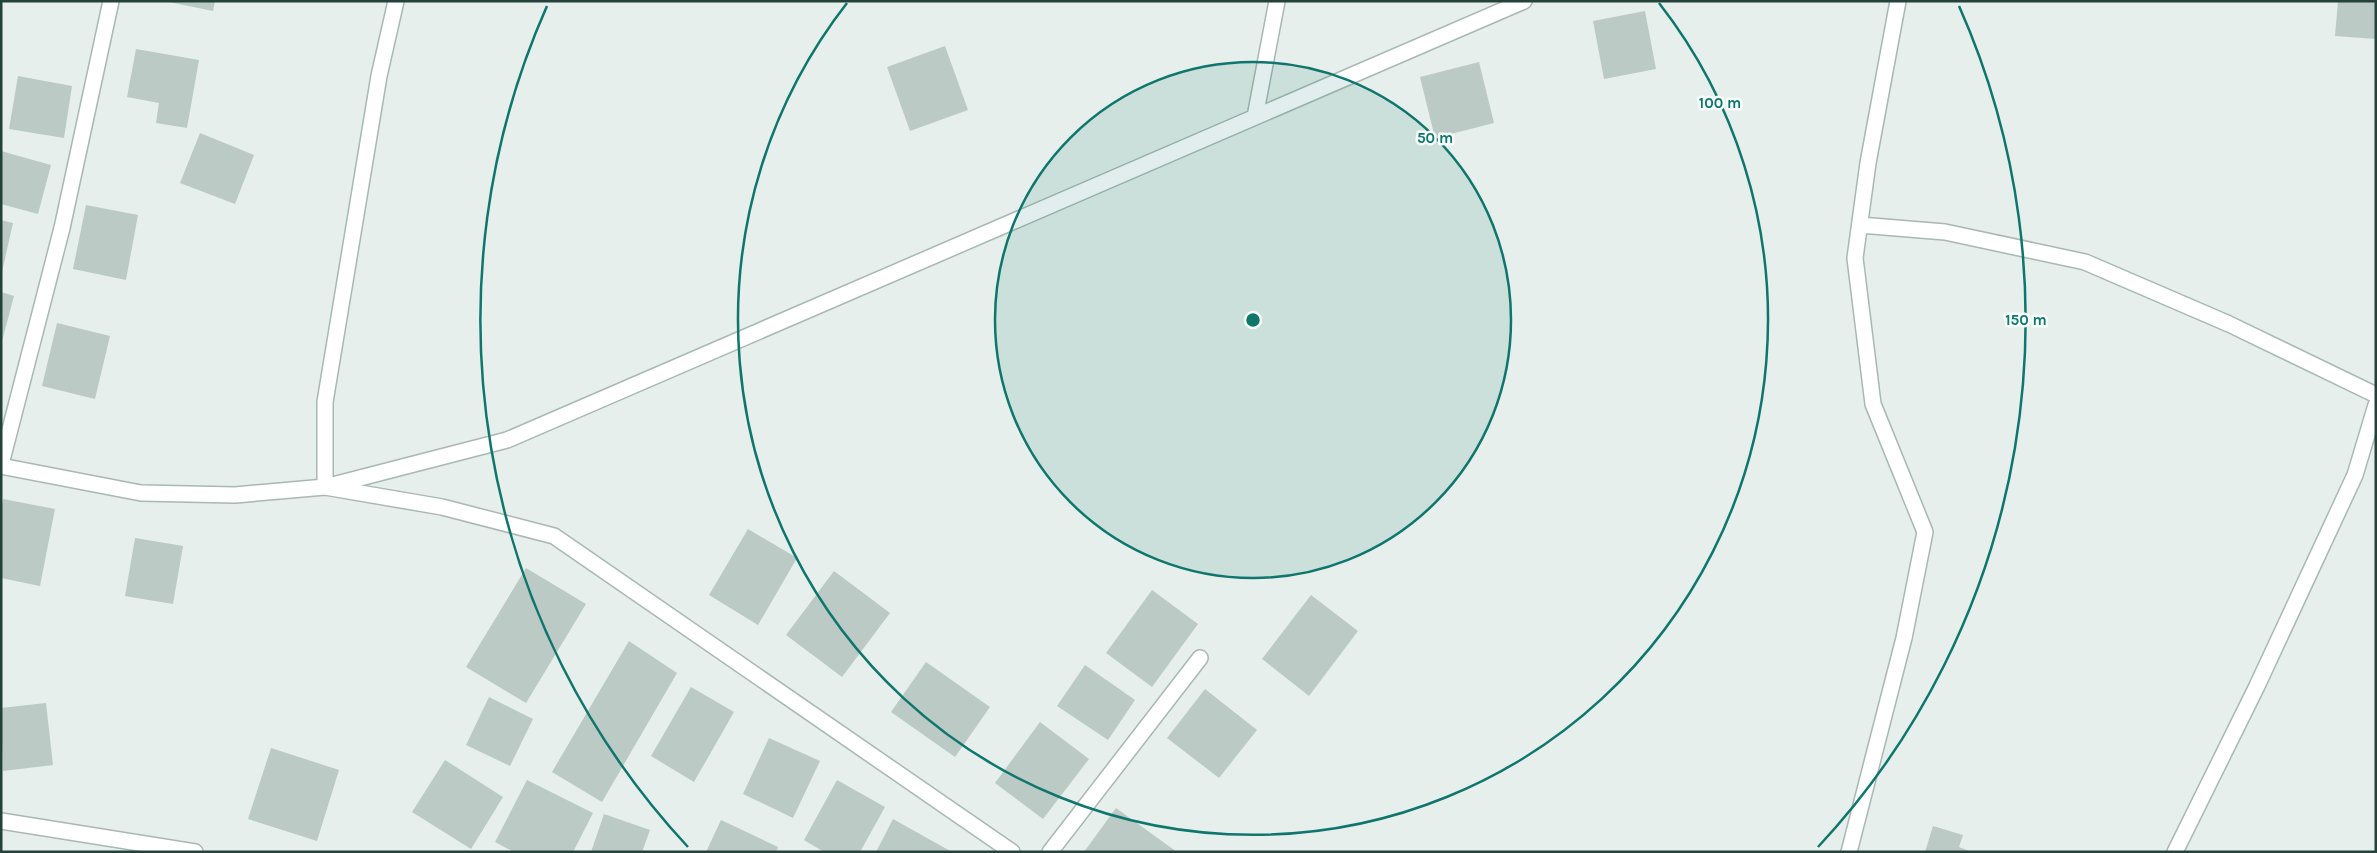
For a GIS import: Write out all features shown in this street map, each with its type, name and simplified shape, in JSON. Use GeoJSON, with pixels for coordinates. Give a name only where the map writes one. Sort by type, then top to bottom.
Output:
{"type":"FeatureCollection","features":[{"type":"Feature","properties":{"kind":"street"},"geometry":{"type":"LineString","coordinates":[[111,1],[62,228],[1,465],[141,492],[235,495],[324,487],[507,440],[1524,1]]}},
{"type":"Feature","properties":{"kind":"street"},"geometry":{"type":"LineString","coordinates":[[324,487],[325,402],[379,76],[396,1]]}},
{"type":"Feature","properties":{"kind":"street"},"geometry":{"type":"LineString","coordinates":[[1255,117],[1277,1]]}},
{"type":"Feature","properties":{"kind":"street"},"geometry":{"type":"LineString","coordinates":[[1850,852],[1904,638],[1925,532],[1873,404],[1855,258],[1868,163],[1898,1]]}},
{"type":"Feature","properties":{"kind":"street"},"geometry":{"type":"LineString","coordinates":[[1860,225],[1945,232],[2085,262],[2229,324],[2376,395]]}},
{"type":"Feature","properties":{"kind":"street"},"geometry":{"type":"LineString","coordinates":[[2175,852],[2257,686],[2355,475],[2376,405]]}},
{"type":"Feature","properties":{"kind":"street"},"geometry":{"type":"LineString","coordinates":[[324,487],[442,507],[554,536],[1012,852]]}},
{"type":"Feature","properties":{"kind":"street"},"geometry":{"type":"LineString","coordinates":[[1050,852],[1200,658]]}},
{"type":"Feature","properties":{"kind":"street"},"geometry":{"type":"LineString","coordinates":[[1,821],[195,852]]}},
{"type":"Feature","properties":{"kind":"building"},"geometry":{"type":"Polygon","coordinates":[[[164,1],[215,1],[213,11],[164,1]]]}},
{"type":"Feature","properties":{"kind":"building"},"geometry":{"type":"Polygon","coordinates":[[[2338,1],[2376,1],[2376,39],[2335,36],[2338,1]]]}},
{"type":"Feature","properties":{"kind":"building"},"geometry":{"type":"Polygon","coordinates":[[[1645,11],[1656,69],[1604,79],[1593,21],[1645,11]]]}},
{"type":"Feature","properties":{"kind":"building"},"geometry":{"type":"Polygon","coordinates":[[[945,46],[968,110],[910,131],[887,67],[945,46]]]}},
{"type":"Feature","properties":{"kind":"building"},"geometry":{"type":"Polygon","coordinates":[[[136,49],[199,60],[187,128],[156,123],[159,103],[127,97],[136,49]]]}},
{"type":"Feature","properties":{"kind":"building"},"geometry":{"type":"Polygon","coordinates":[[[1479,62],[1494,123],[1435,138],[1420,77],[1479,62]]]}},
{"type":"Feature","properties":{"kind":"building"},"geometry":{"type":"Polygon","coordinates":[[[18,76],[72,86],[64,138],[9,129],[18,76]]]}},
{"type":"Feature","properties":{"kind":"building"},"geometry":{"type":"Polygon","coordinates":[[[200,133],[254,155],[235,204],[180,183],[200,133]]]}},
{"type":"Feature","properties":{"kind":"building"},"geometry":{"type":"Polygon","coordinates":[[[1,151],[51,165],[38,214],[1,204],[1,151]]]}},
{"type":"Feature","properties":{"kind":"building"},"geometry":{"type":"Polygon","coordinates":[[[86,205],[138,215],[126,280],[73,269],[86,205]]]}},
{"type":"Feature","properties":{"kind":"building"},"geometry":{"type":"Polygon","coordinates":[[[1,220],[13,223],[2,272],[1,272],[1,220]]]}},
{"type":"Feature","properties":{"kind":"building"},"geometry":{"type":"Polygon","coordinates":[[[1,292],[14,296],[2,341],[1,341],[1,292]]]}},
{"type":"Feature","properties":{"kind":"building"},"geometry":{"type":"Polygon","coordinates":[[[57,323],[110,336],[95,399],[42,386],[57,323]]]}},
{"type":"Feature","properties":{"kind":"building"},"geometry":{"type":"Polygon","coordinates":[[[3,499],[55,509],[40,586],[1,578],[1,511],[3,499]]]}},
{"type":"Feature","properties":{"kind":"building"},"geometry":{"type":"Polygon","coordinates":[[[748,529],[797,558],[758,625],[709,595],[748,529]]]}},
{"type":"Feature","properties":{"kind":"building"},"geometry":{"type":"Polygon","coordinates":[[[135,538],[183,546],[173,604],[125,596],[135,538]]]}},
{"type":"Feature","properties":{"kind":"building"},"geometry":{"type":"Polygon","coordinates":[[[526,568],[586,604],[526,703],[466,667],[526,568]]]}},
{"type":"Feature","properties":{"kind":"building"},"geometry":{"type":"Polygon","coordinates":[[[834,571],[890,613],[842,677],[786,635],[834,571]]]}},
{"type":"Feature","properties":{"kind":"building"},"geometry":{"type":"Polygon","coordinates":[[[1152,590],[1198,624],[1152,687],[1106,653],[1152,590]]]}},
{"type":"Feature","properties":{"kind":"building"},"geometry":{"type":"Polygon","coordinates":[[[1311,595],[1358,631],[1309,696],[1262,659],[1311,595]]]}},
{"type":"Feature","properties":{"kind":"building"},"geometry":{"type":"Polygon","coordinates":[[[629,641],[677,673],[602,802],[552,772],[629,641]]]}},
{"type":"Feature","properties":{"kind":"building"},"geometry":{"type":"Polygon","coordinates":[[[926,662],[990,707],[955,757],[891,712],[926,662]]]}},
{"type":"Feature","properties":{"kind":"building"},"geometry":{"type":"Polygon","coordinates":[[[1085,665],[1135,700],[1108,740],[1057,706],[1085,665]]]}},
{"type":"Feature","properties":{"kind":"building"},"geometry":{"type":"Polygon","coordinates":[[[691,687],[734,712],[694,782],[651,756],[691,687]]]}},
{"type":"Feature","properties":{"kind":"building"},"geometry":{"type":"Polygon","coordinates":[[[1205,689],[1257,730],[1219,778],[1167,738],[1205,689]]]}},
{"type":"Feature","properties":{"kind":"building"},"geometry":{"type":"Polygon","coordinates":[[[489,697],[533,719],[510,766],[466,745],[489,697]]]}},
{"type":"Feature","properties":{"kind":"building"},"geometry":{"type":"Polygon","coordinates":[[[46,703],[53,765],[3,771],[1,708],[46,703]]]}},
{"type":"Feature","properties":{"kind":"building"},"geometry":{"type":"Polygon","coordinates":[[[1040,722],[1089,759],[1043,819],[995,783],[1040,722]]]}},
{"type":"Feature","properties":{"kind":"building"},"geometry":{"type":"Polygon","coordinates":[[[769,738],[820,761],[793,818],[743,794],[769,738]]]}},
{"type":"Feature","properties":{"kind":"building"},"geometry":{"type":"Polygon","coordinates":[[[271,748],[339,770],[317,841],[248,819],[271,748]]]}},
{"type":"Feature","properties":{"kind":"building"},"geometry":{"type":"Polygon","coordinates":[[[445,760],[503,797],[471,849],[412,812],[445,760]]]}},
{"type":"Feature","properties":{"kind":"building"},"geometry":{"type":"Polygon","coordinates":[[[527,780],[593,813],[573,852],[514,852],[495,842],[527,780]]]}},
{"type":"Feature","properties":{"kind":"building"},"geometry":{"type":"Polygon","coordinates":[[[837,780],[885,807],[860,852],[824,852],[804,840],[837,780]]]}},
{"type":"Feature","properties":{"kind":"building"},"geometry":{"type":"Polygon","coordinates":[[[1116,808],[1177,852],[1084,852],[1116,808]]]}},
{"type":"Feature","properties":{"kind":"building"},"geometry":{"type":"Polygon","coordinates":[[[604,814],[650,830],[642,852],[591,852],[604,814]]]}},
{"type":"Feature","properties":{"kind":"building"},"geometry":{"type":"Polygon","coordinates":[[[893,819],[952,852],[876,852],[893,819]]]}},
{"type":"Feature","properties":{"kind":"building"},"geometry":{"type":"Polygon","coordinates":[[[721,820],[778,847],[776,852],[706,852],[721,820]]]}},
{"type":"Feature","properties":{"kind":"building"},"geometry":{"type":"Polygon","coordinates":[[[1933,826],[1963,835],[1959,847],[1972,852],[1925,852],[1933,826]]]}}]}
